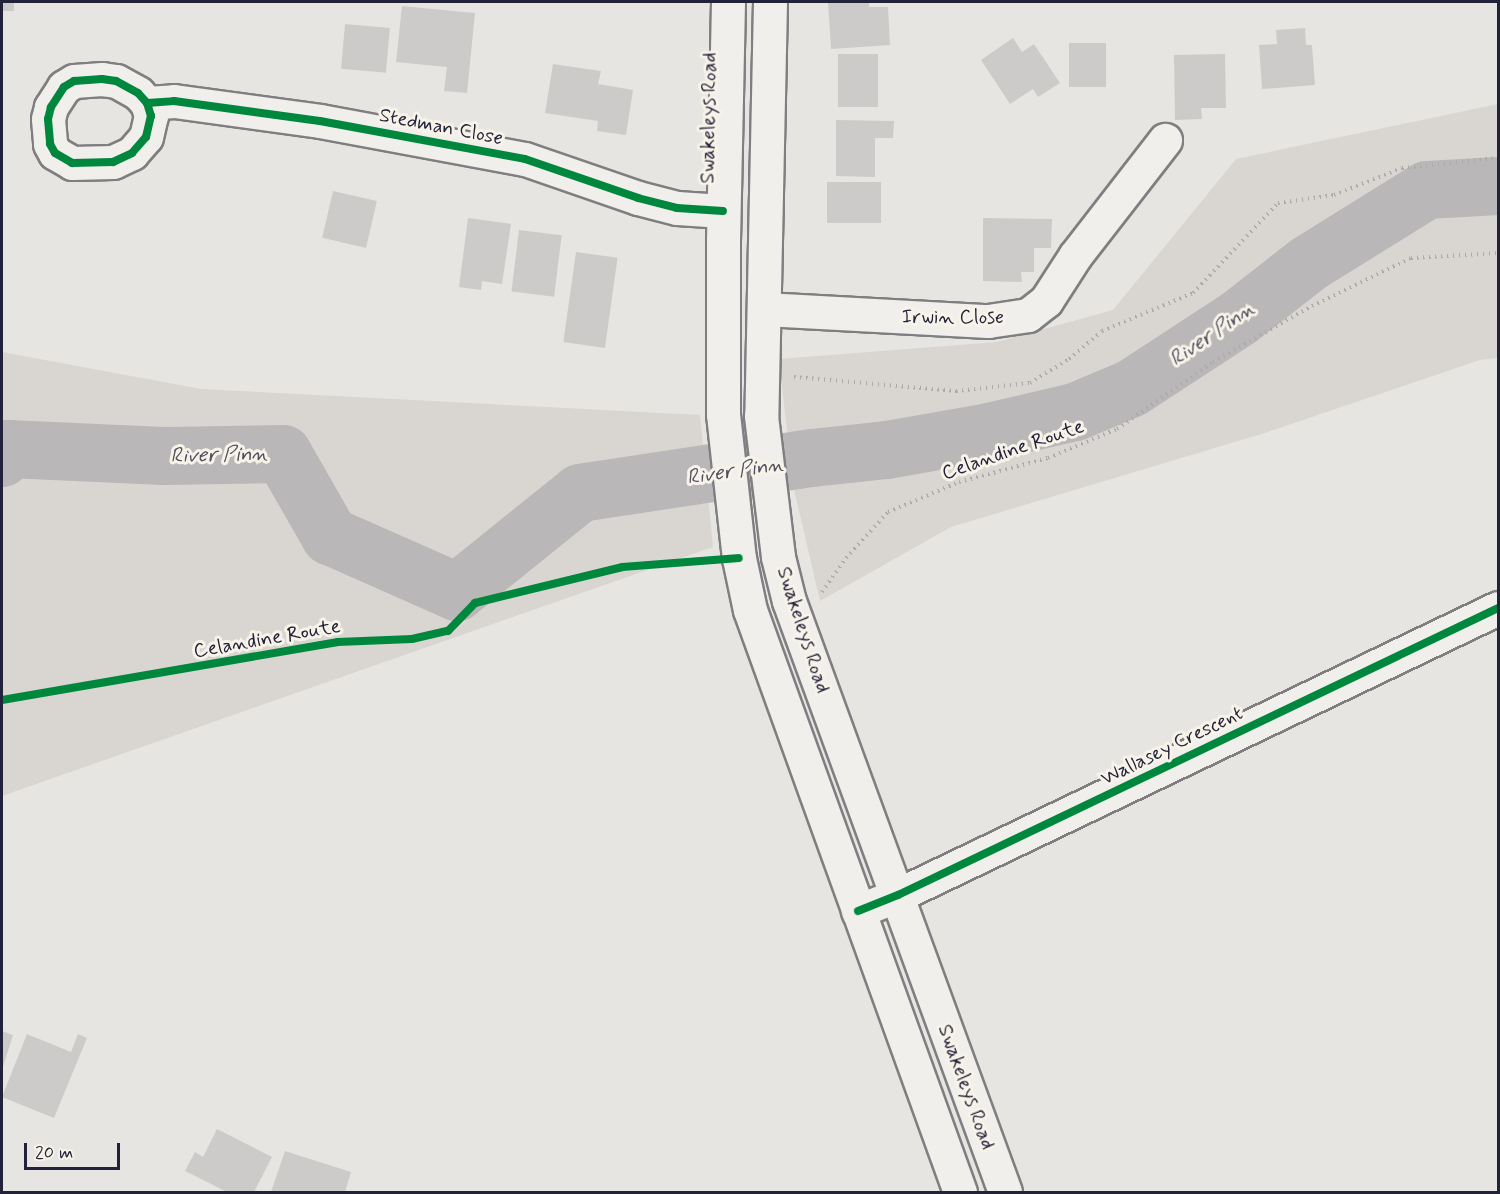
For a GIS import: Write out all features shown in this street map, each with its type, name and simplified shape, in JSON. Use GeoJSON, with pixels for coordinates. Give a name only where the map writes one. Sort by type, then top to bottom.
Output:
{"type":"FeatureCollection","features":[{"type":"Feature","properties":{"kind":"main road","name":"Swakeleys Road"},"geometry":{"type":"LineString","coordinates":[[728,2],[723,211],[723,414],[737,543],[750,610],[960,1192]]}},
{"type":"Feature","properties":{"kind":"main road","name":"Swakeleys Road"},"geometry":{"type":"LineString","coordinates":[[770,2],[761,416],[778,557],[789,601],[1005,1192]]}},
{"type":"Feature","properties":{"kind":"main road","name":"Stedman Close"},"geometry":{"type":"LineString","coordinates":[[147,104],[160,101],[185,102],[321,122],[434,142],[525,159],[611,190],[677,208],[723,211]]}},
{"type":"Feature","properties":{"kind":"main road","name":"Irwin Close"},"geometry":{"type":"LineString","coordinates":[[764,309],[988,321],[1028,315],[1046,301],[1075,256],[1164,140]]}},
{"type":"Feature","properties":{"kind":"main road"},"geometry":{"type":"LineString","coordinates":[[724,175],[768,175]]}},
{"type":"Feature","properties":{"kind":"main road","name":"Wallasey Crescent"},"geometry":{"type":"LineString","coordinates":[[858,910],[898,895],[1498,608]]}},
{"type":"Feature","properties":{"kind":"path"},"geometry":{"type":"LineString","coordinates":[[761,375],[956,391],[1030,383],[1069,359],[1102,331],[1193,293],[1278,203],[1334,195],[1402,168],[1498,158]]}},
{"type":"Feature","properties":{"kind":"shaded area"},"geometry":{"type":"Polygon","coordinates":[[[1498,104],[1498,358],[1480,360],[1265,433],[951,527],[820,601],[793,485],[779,359],[997,342],[1113,310],[1236,159],[1498,104]]]}},
{"type":"Feature","properties":{"kind":"shaded area"},"geometry":{"type":"Polygon","coordinates":[[[2,352],[201,389],[700,415],[713,547],[2,796],[2,352]]]}},
{"type":"Feature","properties":{"kind":"building"},"geometry":{"type":"Polygon","coordinates":[[[2,2],[14,2],[14,11],[2,11],[2,2]]]}},
{"type":"Feature","properties":{"kind":"building"},"geometry":{"type":"Polygon","coordinates":[[[828,2],[869,2],[869,7],[888,7],[890,45],[831,49],[828,2]]]}},
{"type":"Feature","properties":{"kind":"building"},"geometry":{"type":"Polygon","coordinates":[[[402,6],[475,13],[467,93],[444,91],[447,67],[396,62],[402,6]]]}},
{"type":"Feature","properties":{"kind":"building"},"geometry":{"type":"Polygon","coordinates":[[[345,24],[390,28],[386,73],[341,69],[345,24]]]}},
{"type":"Feature","properties":{"kind":"building"},"geometry":{"type":"Polygon","coordinates":[[[1305,28],[1306,45],[1312,45],[1315,85],[1262,89],[1259,45],[1277,44],[1276,30],[1305,28]]]}},
{"type":"Feature","properties":{"kind":"building"},"geometry":{"type":"Polygon","coordinates":[[[1013,38],[1022,52],[1034,44],[1060,83],[1038,97],[1033,89],[1010,104],[981,60],[1013,38]]]}},
{"type":"Feature","properties":{"kind":"building"},"geometry":{"type":"Polygon","coordinates":[[[1069,43],[1106,43],[1106,87],[1069,87],[1069,43]]]}},
{"type":"Feature","properties":{"kind":"building"},"geometry":{"type":"Polygon","coordinates":[[[838,54],[878,54],[878,107],[838,107],[838,54]]]}},
{"type":"Feature","properties":{"kind":"building"},"geometry":{"type":"Polygon","coordinates":[[[1225,54],[1226,108],[1201,108],[1202,119],[1175,120],[1174,55],[1225,54]]]}},
{"type":"Feature","properties":{"kind":"building"},"geometry":{"type":"Polygon","coordinates":[[[553,64],[601,71],[598,84],[633,90],[626,135],[597,131],[598,121],[545,113],[553,64]]]}},
{"type":"Feature","properties":{"kind":"building"},"geometry":{"type":"Polygon","coordinates":[[[836,120],[894,121],[893,138],[875,138],[875,177],[836,176],[836,120]]]}},
{"type":"Feature","properties":{"kind":"building"},"geometry":{"type":"Polygon","coordinates":[[[827,182],[881,182],[881,223],[827,223],[827,182]]]}},
{"type":"Feature","properties":{"kind":"building"},"geometry":{"type":"Polygon","coordinates":[[[333,191],[377,201],[366,248],[322,238],[333,191]]]}},
{"type":"Feature","properties":{"kind":"building"},"geometry":{"type":"Polygon","coordinates":[[[468,218],[511,224],[502,284],[482,281],[481,290],[459,287],[468,218]]]}},
{"type":"Feature","properties":{"kind":"building"},"geometry":{"type":"Polygon","coordinates":[[[983,218],[1052,219],[1051,248],[1034,248],[1034,272],[1021,272],[1022,282],[983,281],[983,218]]]}},
{"type":"Feature","properties":{"kind":"building"},"geometry":{"type":"Polygon","coordinates":[[[519,230],[562,235],[554,297],[511,292],[519,230]]]}},
{"type":"Feature","properties":{"kind":"building"},"geometry":{"type":"Polygon","coordinates":[[[576,252],[618,258],[605,348],[563,342],[576,252]]]}},
{"type":"Feature","properties":{"kind":"building"},"geometry":{"type":"Polygon","coordinates":[[[2,1031],[13,1035],[2,1070],[2,1031]]]}},
{"type":"Feature","properties":{"kind":"building"},"geometry":{"type":"Polygon","coordinates":[[[27,1034],[71,1052],[78,1034],[87,1038],[54,1118],[2,1097],[27,1034]]]}},
{"type":"Feature","properties":{"kind":"building"},"geometry":{"type":"Polygon","coordinates":[[[217,1129],[272,1157],[254,1192],[227,1192],[185,1171],[195,1152],[203,1157],[217,1129]]]}},
{"type":"Feature","properties":{"kind":"building"},"geometry":{"type":"Polygon","coordinates":[[[285,1151],[351,1172],[345,1192],[271,1192],[285,1151]]]}},
{"type":"Feature","properties":{"kind":"waterway","name":"River Pinn"},"geometry":{"type":"LineString","coordinates":[[2,458],[8,449],[164,456],[283,454],[330,536],[457,592],[580,493],[812,458],[887,450],[989,432],[1075,412],[1132,388],[1239,318],[1308,264],[1427,190],[1498,186]]}},
{"type":"Feature","properties":{"kind":"cycle path"},"geometry":{"type":"LineString","coordinates":[[147,103],[138,93],[116,81],[102,79],[74,81],[64,87],[51,107],[48,119],[50,144],[55,153],[72,163],[113,162],[132,153],[146,137],[151,116],[147,103],[174,101],[320,121],[525,159],[638,198],[677,208],[723,211]]}},
{"type":"Feature","properties":{"kind":"cycle path","name":"Celandine Route"},"geometry":{"type":"LineString","coordinates":[[2,700],[338,642],[412,639],[448,631],[475,603],[623,567],[739,558]]}},
{"type":"Feature","properties":{"kind":"cycle path"},"geometry":{"type":"LineString","coordinates":[[858,911],[898,895],[1498,608]]}}]}
